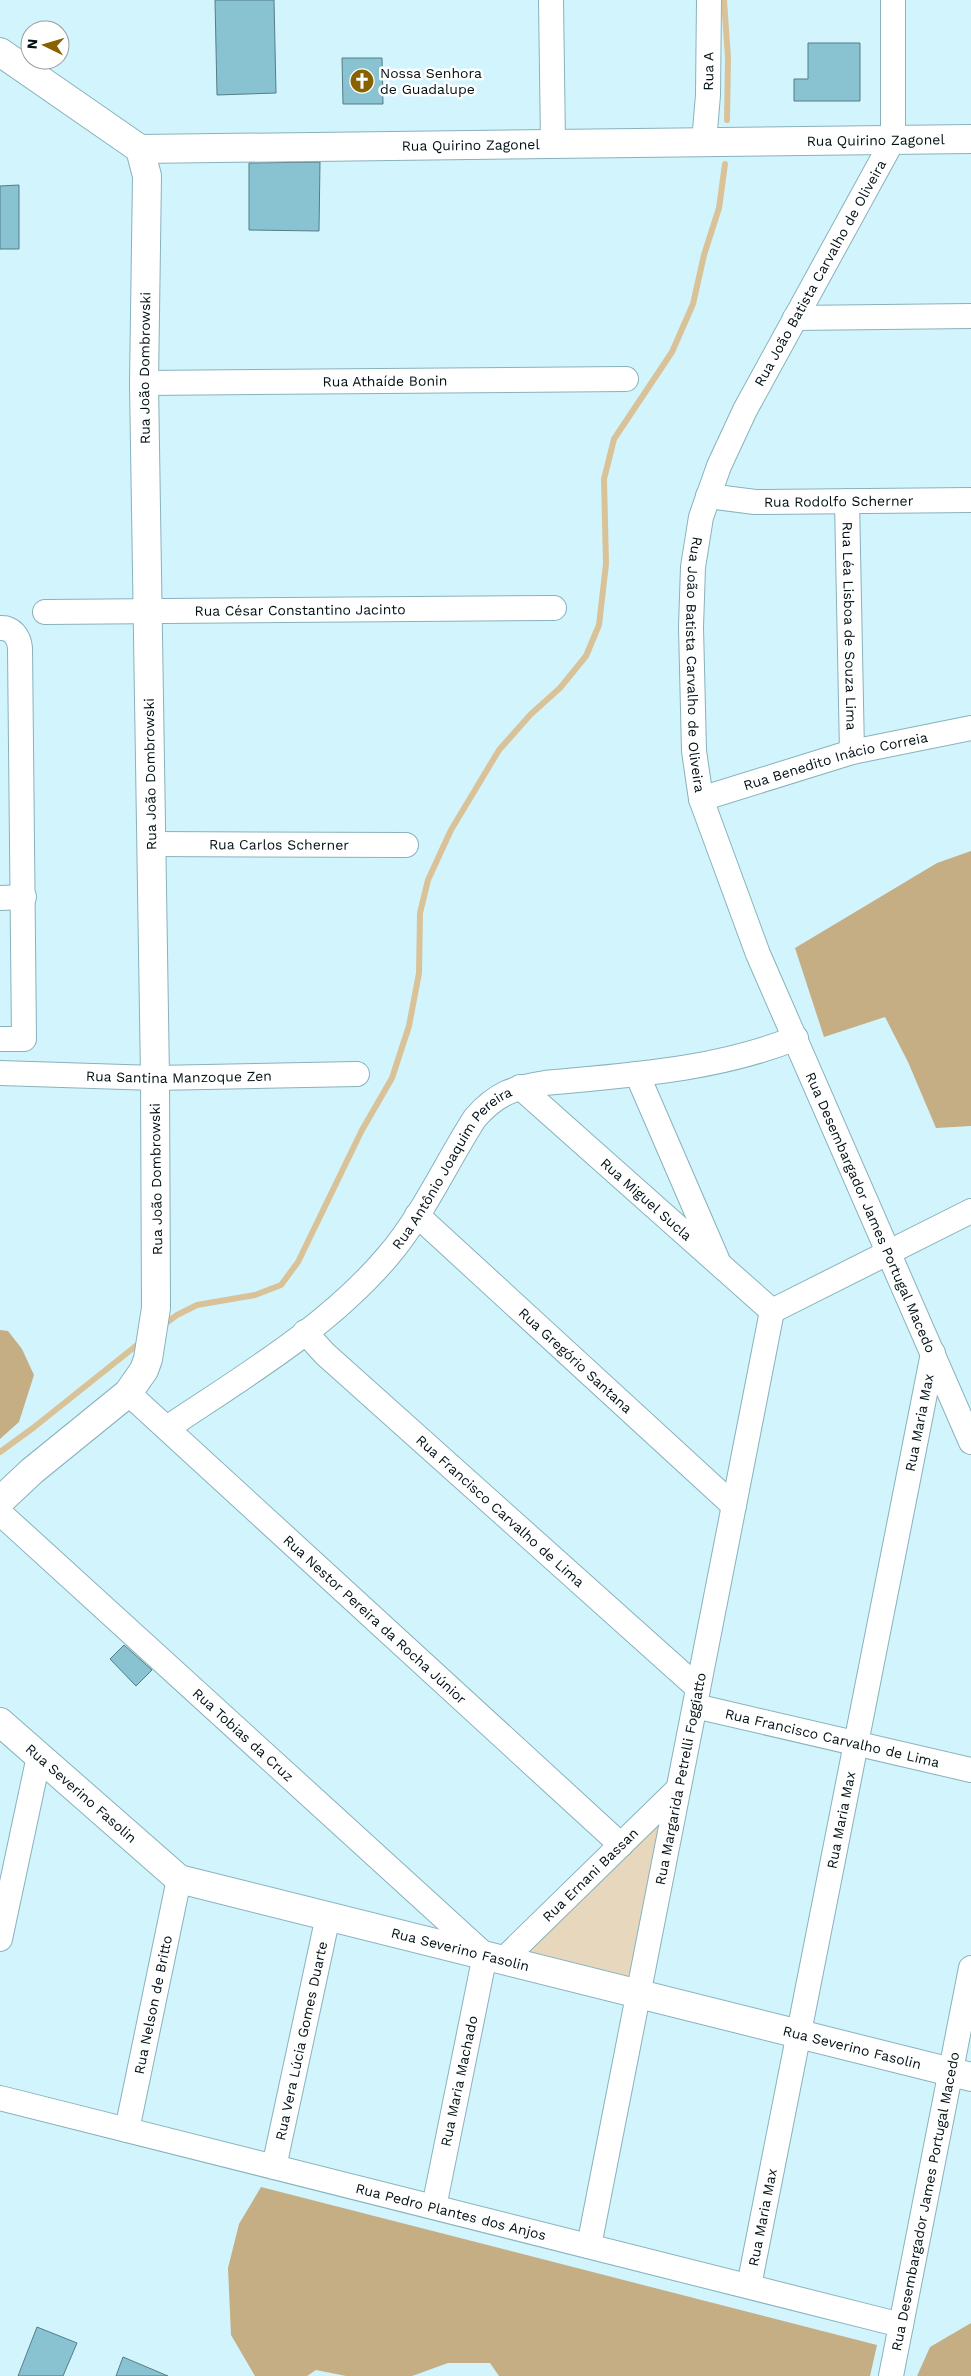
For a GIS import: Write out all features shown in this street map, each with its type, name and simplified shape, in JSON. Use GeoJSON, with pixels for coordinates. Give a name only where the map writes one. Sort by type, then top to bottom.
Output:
{"type":"FeatureCollection","features":[{"type":"Feature","properties":{"kind":"street"},"geometry":{"type":"LineString","coordinates":[[552,0],[553,144]]}},
{"type":"Feature","properties":{"kind":"street","name":"Rua A"},"geometry":{"type":"LineString","coordinates":[[704,142],[708,95],[709,0]]}},
{"type":"Feature","properties":{"kind":"street"},"geometry":{"type":"LineString","coordinates":[[893,0],[893,140]]}},
{"type":"Feature","properties":{"kind":"street"},"geometry":{"type":"LineString","coordinates":[[0,52],[140,148]]}},
{"type":"Feature","properties":{"kind":"street","name":"Rua Quirino Zagonel"},"geometry":{"type":"LineString","coordinates":[[140,148],[971,139]]}},
{"type":"Feature","properties":{"kind":"street","name":"Rua João Batista Carvalho de Oliveira"},"geometry":{"type":"LineString","coordinates":[[796,1038],[758,954],[701,799],[694,751],[691,627],[696,537],[708,496],[732,437],[893,140]]}},
{"type":"Feature","properties":{"kind":"street","name":"Rua João Dombrowski"},"geometry":{"type":"LineString","coordinates":[[0,1501],[32,1471],[128,1393],[144,1370],[151,1350],[156,1308],[144,383],[147,176],[140,148]]}},
{"type":"Feature","properties":{"kind":"street"},"geometry":{"type":"LineString","coordinates":[[795,318],[971,316]]}},
{"type":"Feature","properties":{"kind":"street","name":"Rua Athaíde Bonin"},"geometry":{"type":"LineString","coordinates":[[144,383],[626,379]]}},
{"type":"Feature","properties":{"kind":"street","name":"Rua Rodolfo Scherner"},"geometry":{"type":"LineString","coordinates":[[708,496],[756,502],[971,500]]}},
{"type":"Feature","properties":{"kind":"street","name":"Rua Léa Lisboa de Souza Lima"},"geometry":{"type":"LineString","coordinates":[[847,501],[852,752]]}},
{"type":"Feature","properties":{"kind":"street","name":"Rua César Constantino Jacinto"},"geometry":{"type":"LineString","coordinates":[[45,612],[554,608]]}},
{"type":"Feature","properties":{"kind":"street"},"geometry":{"type":"LineString","coordinates":[[0,628],[6,628],[16,635],[20,648],[24,897],[24,1039],[0,1039]]}},
{"type":"Feature","properties":{"kind":"street","name":"Rua Benedito Inácio Correia"},"geometry":{"type":"LineString","coordinates":[[701,799],[852,752],[971,728]]}},
{"type":"Feature","properties":{"kind":"street","name":"Rua Carlos Scherner"},"geometry":{"type":"LineString","coordinates":[[151,844],[406,845]]}},
{"type":"Feature","properties":{"kind":"street"},"geometry":{"type":"LineString","coordinates":[[0,898],[24,897]]}},
{"type":"Feature","properties":{"kind":"street","name":"Rua Antônio Joaquim Pereira"},"geometry":{"type":"LineString","coordinates":[[167,1428],[305,1332],[369,1276],[388,1256],[417,1215],[475,1118],[489,1102],[504,1093],[520,1087],[703,1066],[730,1060],[796,1038]]}},
{"type":"Feature","properties":{"kind":"street","name":"Rua Desembargador James Portugal Macedo"},"geometry":{"type":"LineString","coordinates":[[796,1038],[971,1442]]}},
{"type":"Feature","properties":{"kind":"street","name":"Rua Santina Manzoque Zen"},"geometry":{"type":"LineString","coordinates":[[0,1073],[154,1078],[357,1074]]}},
{"type":"Feature","properties":{"kind":"street"},"geometry":{"type":"LineString","coordinates":[[637,1074],[720,1265]]}},
{"type":"Feature","properties":{"kind":"street","name":"Rua Miguel Sucla"},"geometry":{"type":"LineString","coordinates":[[520,1087],[772,1311]]}},
{"type":"Feature","properties":{"kind":"street"},"geometry":{"type":"LineString","coordinates":[[772,1311],[971,1212]]}},
{"type":"Feature","properties":{"kind":"street","name":"Rua Gregório Santana"},"geometry":{"type":"LineString","coordinates":[[417,1215],[734,1506]]}},
{"type":"Feature","properties":{"kind":"street","name":"Rua Margarida Petrelli Foggiatto"},"geometry":{"type":"LineString","coordinates":[[589,2246],[772,1311]]}},
{"type":"Feature","properties":{"kind":"street","name":"Rua Francisco Carvalho de Lima"},"geometry":{"type":"LineString","coordinates":[[305,1332],[325,1354],[696,1697],[856,1742],[971,1770]]}},
{"type":"Feature","properties":{"kind":"street","name":"Rua Maria Max"},"geometry":{"type":"LineString","coordinates":[[749,2286],[933,1353]]}},
{"type":"Feature","properties":{"kind":"street","name":"Rua Nestor Pereira da Rocha Júnior"},"geometry":{"type":"LineString","coordinates":[[128,1393],[621,1845]]}},
{"type":"Feature","properties":{"kind":"street","name":"Rua Tobias da Cruz"},"geometry":{"type":"LineString","coordinates":[[0,1513],[494,1958]]}},
{"type":"Feature","properties":{"kind":"street","name":"Rua Severino Fasolin"},"geometry":{"type":"LineString","coordinates":[[0,1722],[179,1879],[961,2074]]}},
{"type":"Feature","properties":{"kind":"street"},"geometry":{"type":"LineString","coordinates":[[0,1939],[39,1756]]}},
{"type":"Feature","properties":{"kind":"street","name":"Rua Ernani Bassan"},"geometry":{"type":"LineString","coordinates":[[494,1958],[621,1845],[678,1789]]}},
{"type":"Feature","properties":{"kind":"street","name":"Rua Nelson de Britto"},"geometry":{"type":"LineString","coordinates":[[127,2130],[179,1879]]}},
{"type":"Feature","properties":{"kind":"street","name":"Rua Vera Lúcia Gomes Duarte"},"geometry":{"type":"LineString","coordinates":[[274,2167],[328,1916]]}},
{"type":"Feature","properties":{"kind":"street","name":"Rua Maria Machado"},"geometry":{"type":"LineString","coordinates":[[434,2207],[494,1958]]}},
{"type":"Feature","properties":{"kind":"street","name":"Rua Desembargador James Portugal Macedo"},"geometry":{"type":"LineString","coordinates":[[891,2376],[901,2324],[961,2074],[971,1968]]}},
{"type":"Feature","properties":{"kind":"street","name":"Rua Pedro Plantes dos Anjos"},"geometry":{"type":"LineString","coordinates":[[0,2098],[901,2324]]}},
{"type":"Feature","properties":{"kind":"shaded area"},"geometry":{"type":"Polygon","coordinates":[[[971,851],[971,1126],[936,1128],[908,1062],[885,1017],[824,1037],[795,948],[937,863],[971,851]]]}},
{"type":"Feature","properties":{"kind":"shaded area"},"geometry":{"type":"Polygon","coordinates":[[[0,1330],[8,1331],[22,1349],[34,1375],[19,1422],[0,1439],[0,1330]]]}},
{"type":"Feature","properties":{"kind":"shaded area"},"geometry":{"type":"Polygon","coordinates":[[[671,1807],[633,1986],[517,1958],[671,1807]]]}},
{"type":"Feature","properties":{"kind":"shaded area"},"geometry":{"type":"Polygon","coordinates":[[[261,2187],[877,2345],[870,2376],[499,2376],[490,2363],[448,2363],[412,2376],[346,2376],[316,2370],[307,2376],[255,2376],[231,2335],[228,2268],[239,2224],[261,2187]]]}},
{"type":"Feature","properties":{"kind":"shaded area"},"geometry":{"type":"Polygon","coordinates":[[[971,2323],[971,2376],[917,2376],[930,2347],[971,2323]]]}},
{"type":"Feature","properties":{"kind":"building"},"geometry":{"type":"Polygon","coordinates":[[[215,0],[274,0],[276,93],[217,95],[215,0]]]}},
{"type":"Feature","properties":{"kind":"building"},"geometry":{"type":"Polygon","coordinates":[[[808,43],[860,43],[860,101],[794,101],[794,79],[808,79],[808,43]]]}},
{"type":"Feature","properties":{"kind":"building","name":"Nossa Senhora de Guadalupe"},"geometry":{"type":"Polygon","coordinates":[[[342,58],[382,58],[383,104],[343,104],[342,58]]]}},
{"type":"Feature","properties":{"kind":"building"},"geometry":{"type":"Polygon","coordinates":[[[320,162],[319,231],[249,230],[249,163],[320,162]]]}},
{"type":"Feature","properties":{"kind":"building"},"geometry":{"type":"Polygon","coordinates":[[[19,185],[19,249],[0,249],[0,186],[19,185]]]}},
{"type":"Feature","properties":{"kind":"building"},"geometry":{"type":"Polygon","coordinates":[[[124,1645],[152,1670],[136,1686],[110,1659],[124,1645]]]}},
{"type":"Feature","properties":{"kind":"building"},"geometry":{"type":"Polygon","coordinates":[[[37,2327],[77,2343],[63,2376],[18,2376],[37,2327]]]}},
{"type":"Feature","properties":{"kind":"building"},"geometry":{"type":"Polygon","coordinates":[[[123,2357],[168,2376],[116,2376],[123,2357]]]}},
{"type":"Feature","properties":{"kind":"waterway"},"geometry":{"type":"LineString","coordinates":[[724,0],[728,58],[727,120]]}},
{"type":"Feature","properties":{"kind":"waterway"},"geometry":{"type":"LineString","coordinates":[[162,1326],[177,1315],[197,1305],[255,1295],[281,1285],[298,1262],[362,1130],[392,1078],[409,1026],[419,973],[420,913],[428,880],[451,830],[499,750],[531,714],[560,688],[586,656],[599,625],[606,564],[604,479],[614,439],[672,352],[693,304],[704,255],[719,208],[725,164]]}},
{"type":"Feature","properties":{"kind":"waterway"},"geometry":{"type":"LineString","coordinates":[[0,1452],[142,1341]]}},
{"type":"Feature","properties":{"kind":"place","name":"Nossa Senhora de Guadalupe"},"geometry":{"type":"Point","coordinates":[362,81]}}]}
